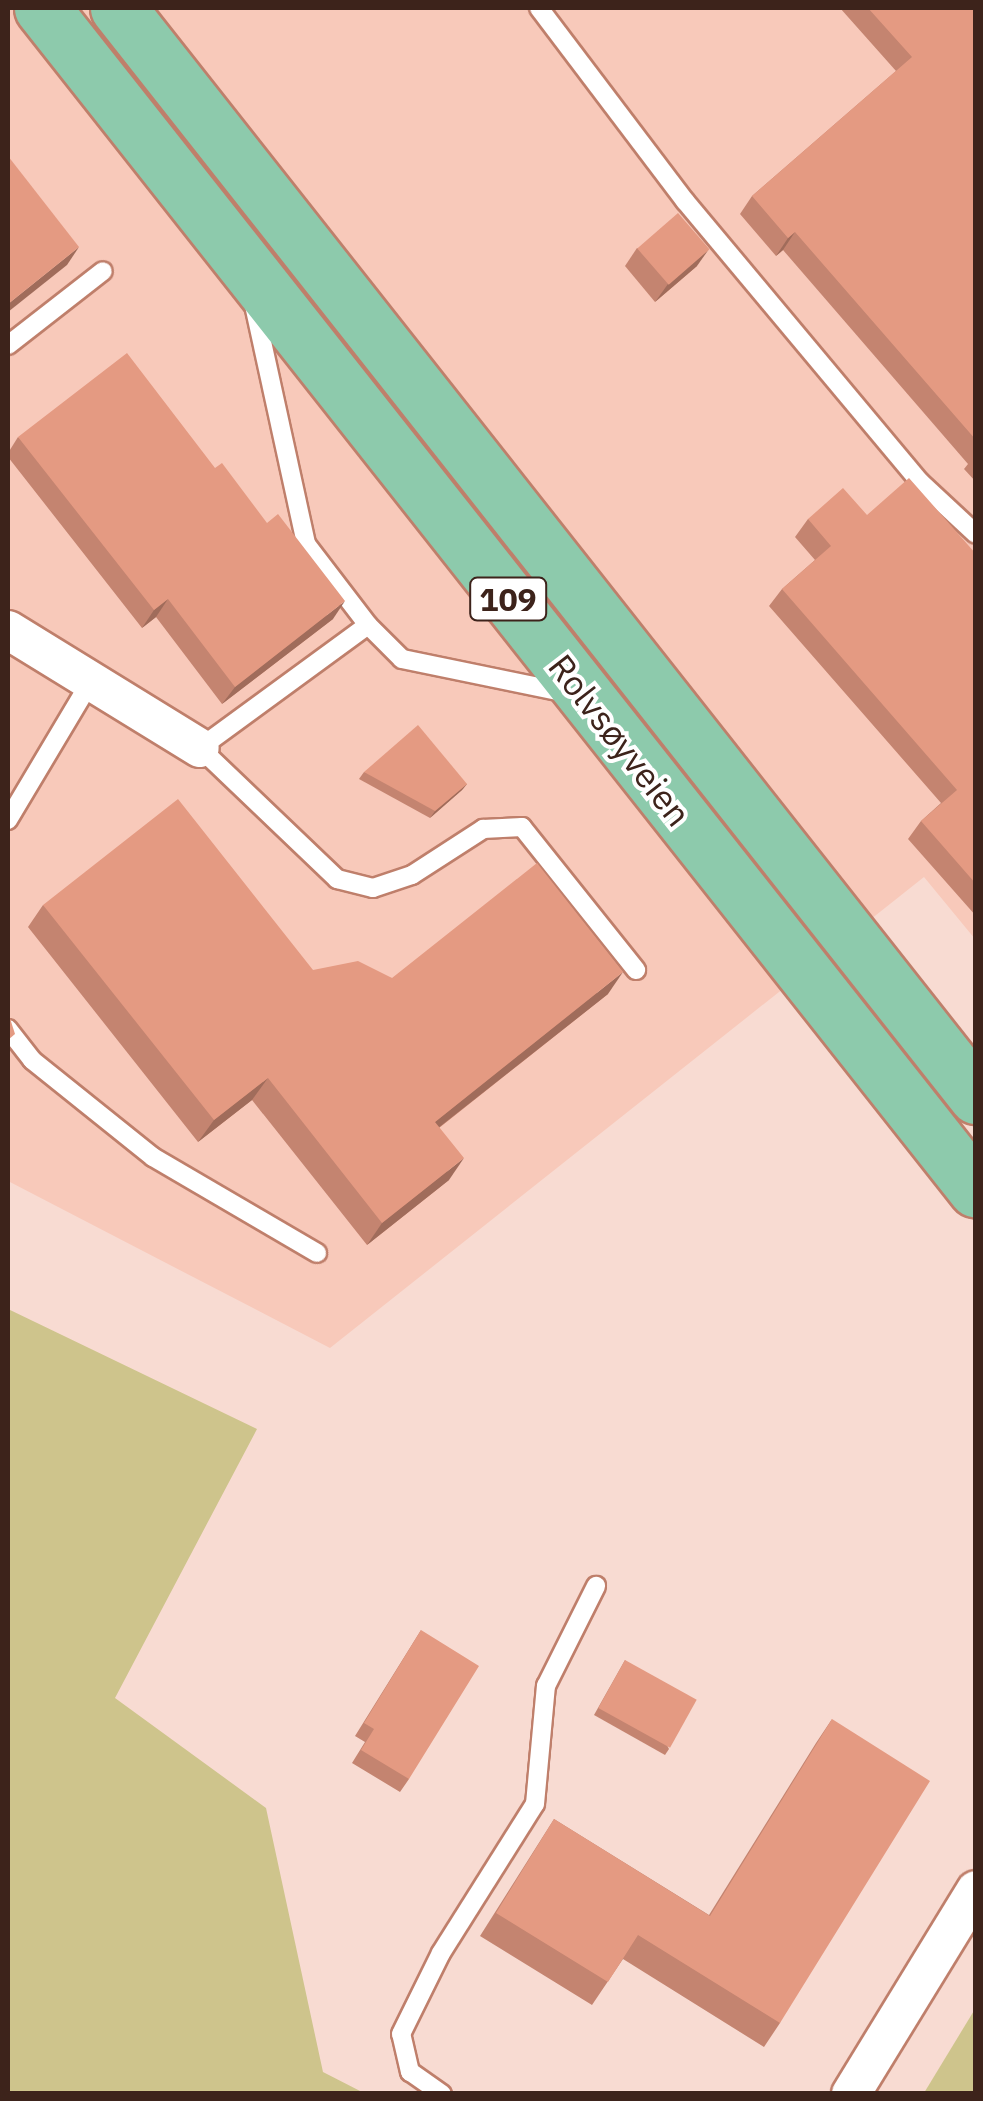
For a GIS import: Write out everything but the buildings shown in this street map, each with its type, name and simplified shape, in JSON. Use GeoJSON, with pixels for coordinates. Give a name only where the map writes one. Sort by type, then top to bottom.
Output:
{"type":"FeatureCollection","features":[{"type":"Feature","properties":{"kind":"main road","name":"Rolvsøyveien"},"geometry":{"type":"LineString","coordinates":[[42,8],[976,1190]]}},
{"type":"Feature","properties":{"kind":"main road","name":"Rolvsøyveien"},"geometry":{"type":"LineString","coordinates":[[118,8],[976,1096]]}},
{"type":"Feature","properties":{"kind":"street"},"geometry":{"type":"LineString","coordinates":[[8,630],[200,748]]}},
{"type":"Feature","properties":{"kind":"street"},"geometry":{"type":"LineString","coordinates":[[851,2094],[976,1890]]}},
{"type":"Feature","properties":{"kind":"lane"},"geometry":{"type":"LineString","coordinates":[[540,8],[685,200],[920,482],[976,534]]}},
{"type":"Feature","properties":{"kind":"lane"},"geometry":{"type":"LineString","coordinates":[[242,261],[282,410],[306,544],[368,625],[402,659],[494,682],[585,696]]}},
{"type":"Feature","properties":{"kind":"lane"},"geometry":{"type":"LineString","coordinates":[[8,345],[102,271]]}},
{"type":"Feature","properties":{"kind":"lane"},"geometry":{"type":"LineString","coordinates":[[368,625],[200,748],[308,856],[337,879],[372,888],[412,875],[483,829],[522,827],[636,970]]}},
{"type":"Feature","properties":{"kind":"lane"},"geometry":{"type":"LineString","coordinates":[[8,820],[91,681]]}},
{"type":"Feature","properties":{"kind":"lane"},"geometry":{"type":"LineString","coordinates":[[8,1029],[32,1060],[153,1157],[317,1253]]}},
{"type":"Feature","properties":{"kind":"lane"},"geometry":{"type":"LineString","coordinates":[[442,2094],[410,2072],[402,2034],[441,1952],[535,1804],[546,1686],[596,1586]]}},
{"type":"Feature","properties":{"kind":"shaded area"},"geometry":{"type":"Polygon","coordinates":[[[8,8],[975,8],[975,939],[924,877],[330,1348],[8,1181],[8,8]]]}},
{"type":"Feature","properties":{"kind":"shaded area"},"geometry":{"type":"Polygon","coordinates":[[[8,1309],[257,1429],[115,1698],[266,1808],[323,2072],[364,2093],[8,2093],[8,1309]]]}},
{"type":"Feature","properties":{"kind":"shaded area"},"geometry":{"type":"Polygon","coordinates":[[[975,2009],[975,2093],[924,2093],[975,2009]]]}}]}
